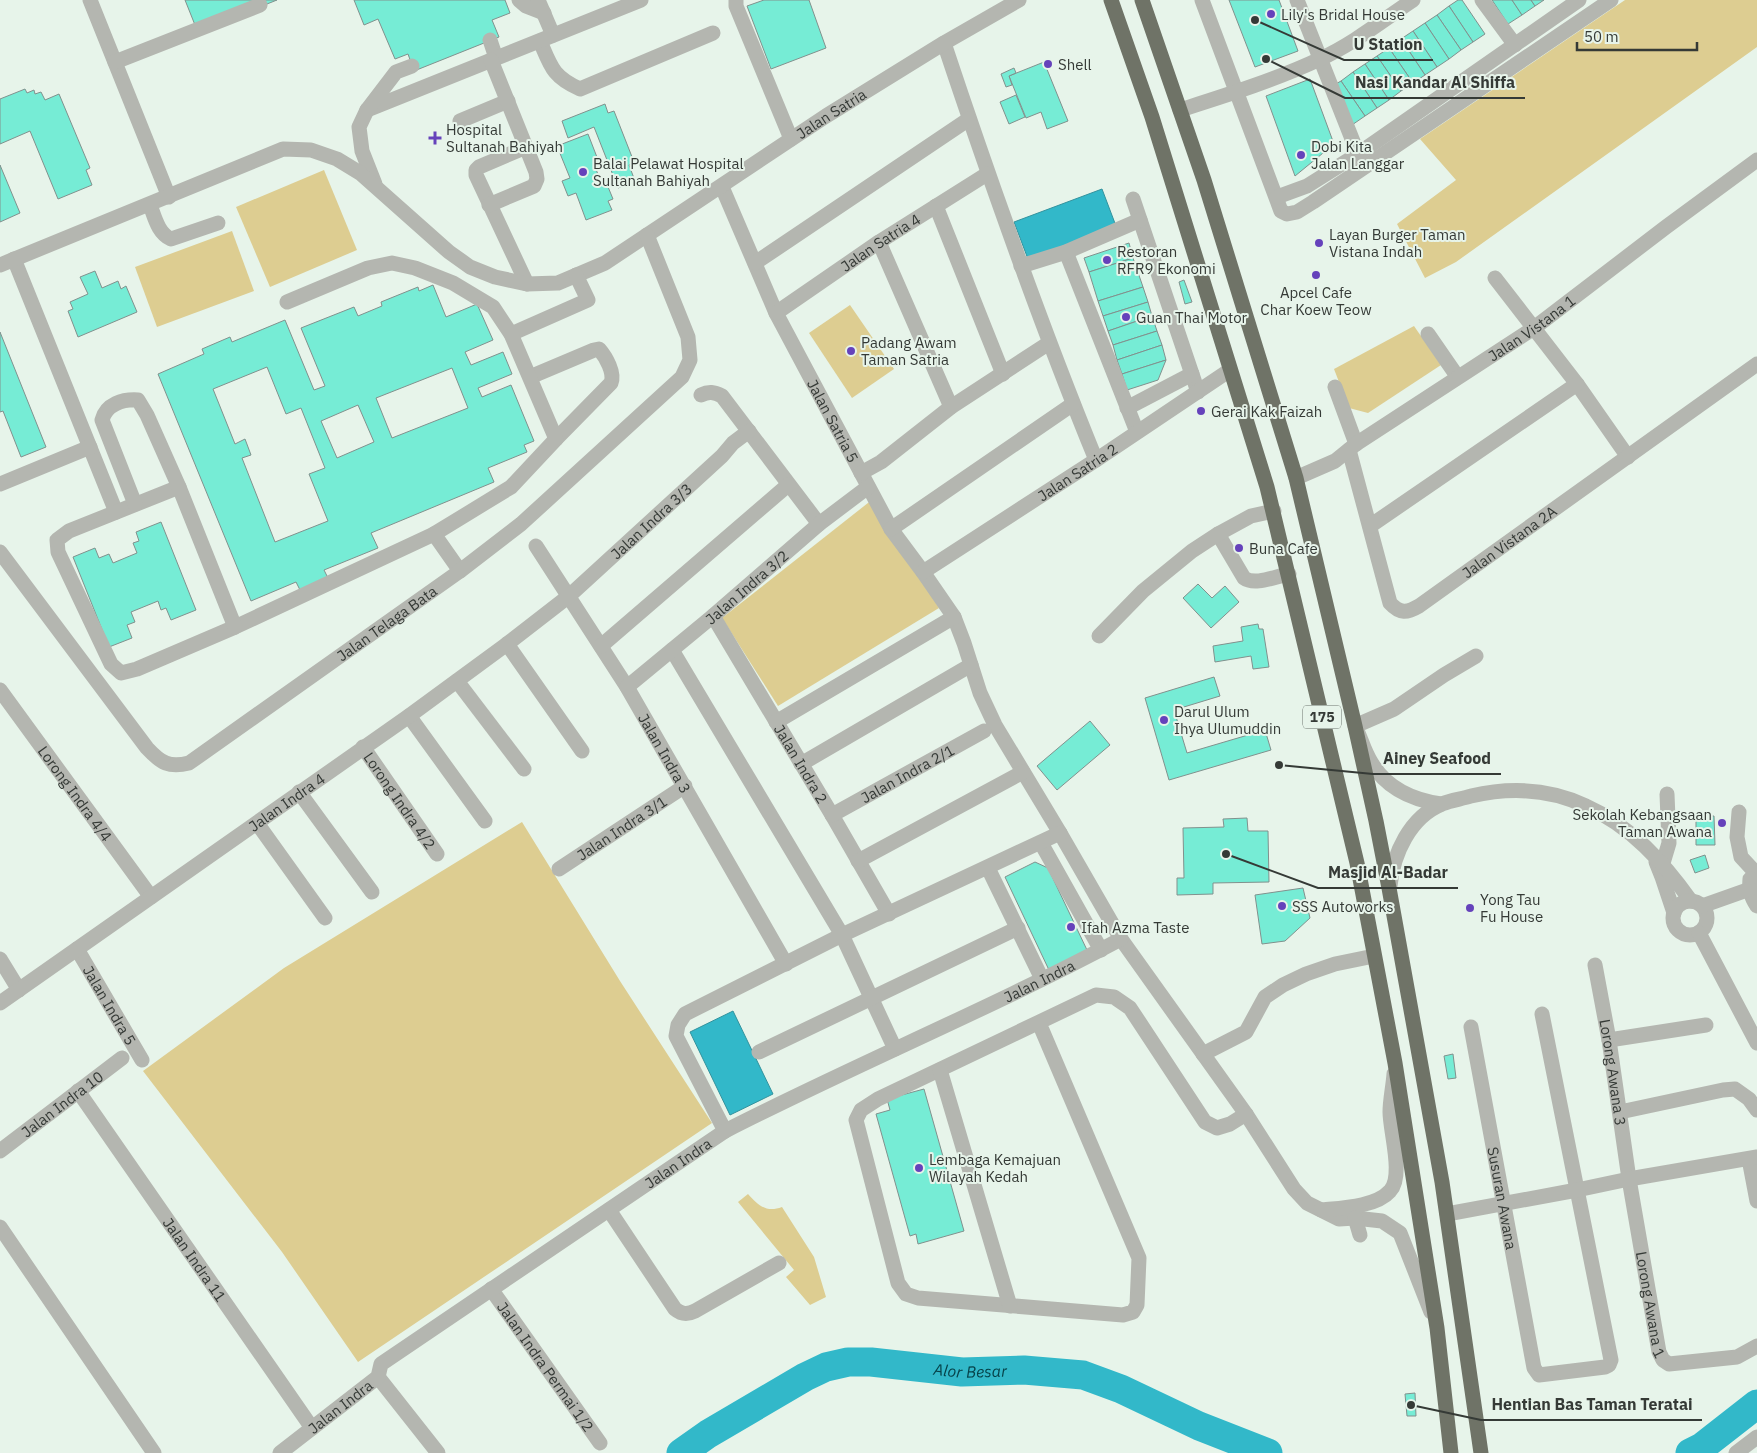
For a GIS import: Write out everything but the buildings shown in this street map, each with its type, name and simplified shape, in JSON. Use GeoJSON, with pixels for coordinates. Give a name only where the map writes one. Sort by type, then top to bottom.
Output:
{"type":"FeatureCollection","features":[{"type":"Feature","properties":{"kind":"highway","name":"175"},"geometry":{"type":"LineString","coordinates":[[1111,0],[1152,117],[1274,510],[1357,863],[1395,1063],[1437,1328],[1451,1453]]}},
{"type":"Feature","properties":{"kind":"highway","name":"175"},"geometry":{"type":"LineString","coordinates":[[1142,0],[1226,252],[1296,478],[1355,726],[1389,888],[1447,1214],[1481,1453]]}},
{"type":"Feature","properties":{"kind":"street"},"geometry":{"type":"LineString","coordinates":[[90,0],[169,197]]}},
{"type":"Feature","properties":{"kind":"street"},"geometry":{"type":"LineString","coordinates":[[519,0],[534,10],[541,7],[550,67],[563,81],[580,89],[713,33]]}},
{"type":"Feature","properties":{"kind":"street"},"geometry":{"type":"LineString","coordinates":[[367,110],[641,0]]}},
{"type":"Feature","properties":{"kind":"street"},"geometry":{"type":"LineString","coordinates":[[736,0],[736,6],[791,139]]}},
{"type":"Feature","properties":{"kind":"street","name":"Jalan Satria"},"geometry":{"type":"LineString","coordinates":[[7,262],[283,149],[310,150],[337,158],[360,173],[449,252],[470,267],[495,277],[527,284],[558,283],[605,263],[791,139],[944,43],[1019,0]]}},
{"type":"Feature","properties":{"kind":"street"},"geometry":{"type":"LineString","coordinates":[[1202,0],[1281,211],[1290,214],[1313,202],[1611,0]]}},
{"type":"Feature","properties":{"kind":"street"},"geometry":{"type":"LineString","coordinates":[[1297,0],[1358,154]]}},
{"type":"Feature","properties":{"kind":"street"},"geometry":{"type":"LineString","coordinates":[[1180,110],[1237,91],[1320,59],[1364,34],[1413,0]]}},
{"type":"Feature","properties":{"kind":"street"},"geometry":{"type":"LineString","coordinates":[[1482,0],[1515,45]]}},
{"type":"Feature","properties":{"kind":"street"},"geometry":{"type":"LineString","coordinates":[[1276,197],[1307,186],[1358,154],[1578,0]]}},
{"type":"Feature","properties":{"kind":"street"},"geometry":{"type":"LineString","coordinates":[[115,62],[260,5]]}},
{"type":"Feature","properties":{"kind":"street"},"geometry":{"type":"LineString","coordinates":[[489,206],[534,186],[537,179],[536,172],[508,101],[494,59],[490,40]]}},
{"type":"Feature","properties":{"kind":"street"},"geometry":{"type":"LineString","coordinates":[[944,43],[987,174],[1073,404],[1096,460]]}},
{"type":"Feature","properties":{"kind":"street"},"geometry":{"type":"LineString","coordinates":[[377,189],[362,151],[359,128],[367,110],[396,72],[412,66]]}},
{"type":"Feature","properties":{"kind":"street"},"geometry":{"type":"LineString","coordinates":[[460,121],[508,101]]}},
{"type":"Feature","properties":{"kind":"street"},"geometry":{"type":"LineString","coordinates":[[755,263],[969,119]]}},
{"type":"Feature","properties":{"kind":"street"},"geometry":{"type":"LineString","coordinates":[[526,147],[476,170],[476,174],[489,206],[527,284]]}},
{"type":"Feature","properties":{"kind":"street","name":"Jalan Vistana 1"},"geometry":{"type":"LineString","coordinates":[[1296,478],[1335,461],[1457,376],[1534,328],[1658,232],[1757,160]]}},
{"type":"Feature","properties":{"kind":"street","name":"Jalan Satria 4"},"geometry":{"type":"LineString","coordinates":[[776,313],[879,242],[987,174]]}},
{"type":"Feature","properties":{"kind":"street","name":"Jalan Satria 5"},"geometry":{"type":"LineString","coordinates":[[722,186],[776,313],[868,488],[891,528],[954,617],[980,693],[995,725],[1121,939],[1246,1114],[1294,1190],[1306,1203],[1339,1219],[1356,1218],[1382,1221],[1400,1233],[1437,1328]]}},
{"type":"Feature","properties":{"kind":"street"},"geometry":{"type":"LineString","coordinates":[[1133,199],[1198,392]]}},
{"type":"Feature","properties":{"kind":"street"},"geometry":{"type":"LineString","coordinates":[[150,205],[158,227],[165,236],[172,239],[218,223]]}},
{"type":"Feature","properties":{"kind":"street"},"geometry":{"type":"LineString","coordinates":[[936,206],[1004,374]]}},
{"type":"Feature","properties":{"kind":"street"},"geometry":{"type":"LineString","coordinates":[[1021,266],[1066,252],[1140,220]]}},
{"type":"Feature","properties":{"kind":"street","name":"Jalan Telaga Bata"},"geometry":{"type":"LineString","coordinates":[[0,552],[147,748],[158,759],[169,765],[179,766],[189,763],[460,571],[521,524],[682,377],[690,360],[688,336],[648,235]]}},
{"type":"Feature","properties":{"kind":"street"},"geometry":{"type":"LineString","coordinates":[[879,242],[951,407]]}},
{"type":"Feature","properties":{"kind":"street"},"geometry":{"type":"LineString","coordinates":[[1066,252],[1137,432]]}},
{"type":"Feature","properties":{"kind":"street"},"geometry":{"type":"LineString","coordinates":[[7,262],[90,447],[116,512]]}},
{"type":"Feature","properties":{"kind":"street"},"geometry":{"type":"LineString","coordinates":[[287,302],[368,268],[392,263],[416,268],[453,282],[493,307],[511,334],[556,439]]}},
{"type":"Feature","properties":{"kind":"street"},"geometry":{"type":"LineString","coordinates":[[511,334],[588,300],[576,275]]}},
{"type":"Feature","properties":{"kind":"street"},"geometry":{"type":"LineString","coordinates":[[1495,278],[1577,384],[1628,457]]}},
{"type":"Feature","properties":{"kind":"street"},"geometry":{"type":"LineString","coordinates":[[1428,334],[1457,376]]}},
{"type":"Feature","properties":{"kind":"street"},"geometry":{"type":"LineString","coordinates":[[861,474],[881,462],[951,407],[1050,343]]}},
{"type":"Feature","properties":{"kind":"street"},"geometry":{"type":"LineString","coordinates":[[179,487],[69,531],[57,540],[58,552],[111,664],[122,673],[137,669],[235,627],[434,534],[511,487],[611,383],[612,374],[599,349],[530,377]]}},
{"type":"Feature","properties":{"kind":"street","name":"Jalan Vistana 2A"},"geometry":{"type":"LineString","coordinates":[[1335,387],[1353,447],[1370,526],[1390,603],[1400,612],[1405,612],[1419,606],[1757,364]]}},
{"type":"Feature","properties":{"kind":"street","name":"Jalan Satria 2"},"geometry":{"type":"LineString","coordinates":[[923,572],[1096,460],[1230,370]]}},
{"type":"Feature","properties":{"kind":"street"},"geometry":{"type":"LineString","coordinates":[[1127,408],[1192,374]]}},
{"type":"Feature","properties":{"kind":"street"},"geometry":{"type":"LineString","coordinates":[[1370,526],[1577,384]]}},
{"type":"Feature","properties":{"kind":"street"},"geometry":{"type":"LineString","coordinates":[[701,395],[714,392],[722,396],[819,524]]}},
{"type":"Feature","properties":{"kind":"street"},"geometry":{"type":"LineString","coordinates":[[135,504],[102,420],[104,413],[110,406],[129,399],[138,400],[147,415],[179,487],[235,627]]}},
{"type":"Feature","properties":{"kind":"street"},"geometry":{"type":"LineString","coordinates":[[891,528],[1073,404]]}},
{"type":"Feature","properties":{"kind":"street","name":"Jalan Indra 3/3"},"geometry":{"type":"LineString","coordinates":[[568,596],[722,456],[733,443],[749,431]]}},
{"type":"Feature","properties":{"kind":"street"},"geometry":{"type":"LineString","coordinates":[[0,484],[90,447]]}},
{"type":"Feature","properties":{"kind":"street"},"geometry":{"type":"LineString","coordinates":[[601,646],[788,485]]}},
{"type":"Feature","properties":{"kind":"street","name":"Jalan Indra 3/2"},"geometry":{"type":"LineString","coordinates":[[627,687],[713,616],[819,524],[868,488]]}},
{"type":"Feature","properties":{"kind":"street"},"geometry":{"type":"LineString","coordinates":[[1100,636],[1143,591],[1186,556],[1218,534],[1251,516],[1274,510]]}},
{"type":"Feature","properties":{"kind":"street"},"geometry":{"type":"LineString","coordinates":[[434,534],[460,571]]}},
{"type":"Feature","properties":{"kind":"street"},"geometry":{"type":"LineString","coordinates":[[1218,534],[1244,578],[1248,581],[1288,574]]}},
{"type":"Feature","properties":{"kind":"street","name":"Jalan Indra 3"},"geometry":{"type":"LineString","coordinates":[[536,546],[627,687],[786,964]]}},
{"type":"Feature","properties":{"kind":"street","name":"Jalan Indra 4"},"geometry":{"type":"LineString","coordinates":[[0,1003],[409,716],[507,644],[568,596]]}},
{"type":"Feature","properties":{"kind":"street","name":"Jalan Indra 2"},"geometry":{"type":"LineString","coordinates":[[713,616],[832,814],[889,914]]}},
{"type":"Feature","properties":{"kind":"street"},"geometry":{"type":"LineString","coordinates":[[776,722],[954,617]]}},
{"type":"Feature","properties":{"kind":"street"},"geometry":{"type":"LineString","coordinates":[[507,644],[582,751]]}},
{"type":"Feature","properties":{"kind":"street"},"geometry":{"type":"LineString","coordinates":[[672,650],[842,935],[895,1049]]}},
{"type":"Feature","properties":{"kind":"street"},"geometry":{"type":"LineString","coordinates":[[1442,804],[1414,798],[1390,784],[1379,774],[1371,762],[1355,726],[1394,709],[1476,656]]}},
{"type":"Feature","properties":{"kind":"street"},"geometry":{"type":"LineString","coordinates":[[801,764],[971,665]]}},
{"type":"Feature","properties":{"kind":"street"},"geometry":{"type":"LineString","coordinates":[[457,681],[524,770]]}},
{"type":"Feature","properties":{"kind":"street","name":"Lorong Indra 4/4"},"geometry":{"type":"LineString","coordinates":[[0,690],[152,897]]}},
{"type":"Feature","properties":{"kind":"street"},"geometry":{"type":"LineString","coordinates":[[409,716],[485,822]]}},
{"type":"Feature","properties":{"kind":"street","name":"Jalan Indra 2/1"},"geometry":{"type":"LineString","coordinates":[[832,814],[984,731]]}},
{"type":"Feature","properties":{"kind":"street","name":"Lorong Indra 4/2"},"geometry":{"type":"LineString","coordinates":[[363,747],[437,854]]}},
{"type":"Feature","properties":{"kind":"street"},"geometry":{"type":"LineString","coordinates":[[858,861],[1024,772]]}},
{"type":"Feature","properties":{"kind":"street","name":"Jalan Indra 3/1"},"geometry":{"type":"LineString","coordinates":[[558,869],[685,786]]}},
{"type":"Feature","properties":{"kind":"street"},"geometry":{"type":"LineString","coordinates":[[1389,888],[1394,862],[1404,839],[1421,819],[1442,804],[1489,792],[1517,790],[1549,793],[1586,806],[1623,827],[1648,847],[1707,917],[1704,929],[1699,933],[1688,935],[1678,930],[1674,925],[1674,914],[1662,877],[1648,847]]}},
{"type":"Feature","properties":{"kind":"street"},"geometry":{"type":"LineString","coordinates":[[300,792],[372,892]]}},
{"type":"Feature","properties":{"kind":"street"},"geometry":{"type":"LineString","coordinates":[[1663,863],[1669,843],[1667,794]]}},
{"type":"Feature","properties":{"kind":"street"},"geometry":{"type":"LineString","coordinates":[[1739,812],[1737,837],[1741,857],[1755,868],[1750,879],[1750,888],[1757,906]]}},
{"type":"Feature","properties":{"kind":"street"},"geometry":{"type":"LineString","coordinates":[[257,823],[325,918]]}},
{"type":"Feature","properties":{"kind":"street"},"geometry":{"type":"LineString","coordinates":[[725,1131],[676,1036],[678,1025],[685,1014],[842,935],[1060,833]]}},
{"type":"Feature","properties":{"kind":"street"},"geometry":{"type":"LineString","coordinates":[[1041,843],[1101,950]]}},
{"type":"Feature","properties":{"kind":"street"},"geometry":{"type":"LineString","coordinates":[[988,868],[1042,979]]}},
{"type":"Feature","properties":{"kind":"street"},"geometry":{"type":"LineString","coordinates":[[1674,914],[1680,904],[1697,904],[1750,888]]}},
{"type":"Feature","properties":{"kind":"street"},"geometry":{"type":"LineString","coordinates":[[759,1052],[1018,928]]}},
{"type":"Feature","properties":{"kind":"street"},"geometry":{"type":"LineString","coordinates":[[1699,933],[1757,1043]]}},
{"type":"Feature","properties":{"kind":"street","name":"Jalan Indra"},"geometry":{"type":"LineString","coordinates":[[280,1453],[378,1377],[381,1364],[725,1131],[1042,979],[1121,939]]}},
{"type":"Feature","properties":{"kind":"street","name":"Jalan Indra 5"},"geometry":{"type":"LineString","coordinates":[[77,949],[142,1060]]}},
{"type":"Feature","properties":{"kind":"street"},"geometry":{"type":"LineString","coordinates":[[1203,1054],[1246,1032],[1265,997],[1283,985],[1334,964],[1374,956]]}},
{"type":"Feature","properties":{"kind":"street"},"geometry":{"type":"LineString","coordinates":[[0,959],[19,990]]}},
{"type":"Feature","properties":{"kind":"street","name":"Lorong Awana 3"},"geometry":{"type":"LineString","coordinates":[[1594,965],[1620,1112],[1629,1179]]}},
{"type":"Feature","properties":{"kind":"street"},"geometry":{"type":"LineString","coordinates":[[1039,1023],[1139,1258],[1137,1305],[1133,1312],[1124,1315],[918,1298],[906,1294],[898,1282],[856,1120],[861,1110],[878,1099],[1096,995],[1114,997],[1130,1008],[1205,1122],[1217,1128],[1230,1124],[1246,1114]]}},
{"type":"Feature","properties":{"kind":"street"},"geometry":{"type":"LineString","coordinates":[[1542,1014],[1577,1190]]}},
{"type":"Feature","properties":{"kind":"street"},"geometry":{"type":"LineString","coordinates":[[1608,1040],[1706,1025]]}},
{"type":"Feature","properties":{"kind":"street","name":"Susuran Awana"},"geometry":{"type":"LineString","coordinates":[[1471,1027],[1534,1368],[1539,1375],[1605,1368],[1611,1360],[1577,1190]]}},
{"type":"Feature","properties":{"kind":"street","name":"Jalan Indra 10"},"geometry":{"type":"LineString","coordinates":[[0,1151],[122,1058]]}},
{"type":"Feature","properties":{"kind":"street"},"geometry":{"type":"LineString","coordinates":[[1320,1211],[1359,1206],[1377,1200],[1391,1191],[1397,1175],[1390,1112],[1395,1063]]}},
{"type":"Feature","properties":{"kind":"street"},"geometry":{"type":"LineString","coordinates":[[940,1070],[1010,1306]]}},
{"type":"Feature","properties":{"kind":"street"},"geometry":{"type":"LineString","coordinates":[[1620,1112],[1723,1090],[1736,1089],[1749,1099],[1757,1110]]}},
{"type":"Feature","properties":{"kind":"street","name":"Jalan Indra 11"},"geometry":{"type":"LineString","coordinates":[[78,1091],[312,1428]]}},
{"type":"Feature","properties":{"kind":"street"},"geometry":{"type":"LineString","coordinates":[[1447,1214],[1629,1179],[1753,1158],[1757,1201]]}},
{"type":"Feature","properties":{"kind":"street","name":"Lorong Awana 1"},"geometry":{"type":"LineString","coordinates":[[1629,1179],[1659,1352],[1663,1360],[1669,1364],[1737,1356],[1757,1346]]}},
{"type":"Feature","properties":{"kind":"street"},"geometry":{"type":"LineString","coordinates":[[608,1210],[674,1309],[679,1312],[690,1313],[695,1311],[779,1263]]}},
{"type":"Feature","properties":{"kind":"street"},"geometry":{"type":"LineString","coordinates":[[1356,1218],[1360,1235]]}},
{"type":"Feature","properties":{"kind":"street"},"geometry":{"type":"LineString","coordinates":[[0,1227],[154,1453]]}},
{"type":"Feature","properties":{"kind":"street","name":"Jalan Indra Permai 1/2"},"geometry":{"type":"LineString","coordinates":[[491,1289],[600,1443]]}},
{"type":"Feature","properties":{"kind":"street"},"geometry":{"type":"LineString","coordinates":[[378,1377],[438,1453]]}},
{"type":"Feature","properties":{"kind":"street"},"geometry":{"type":"LineString","coordinates":[[1736,1453],[1757,1437]]}},
{"type":"Feature","properties":{"kind":"shaded area"},"geometry":{"type":"Polygon","coordinates":[[[1625,0],[1757,0],[1757,47],[1456,262],[1425,278],[1397,224],[1456,180],[1420,139],[1625,0]]]}},
{"type":"Feature","properties":{"kind":"shaded area"},"geometry":{"type":"Polygon","coordinates":[[[324,170],[357,250],[270,287],[236,207],[324,170]]]}},
{"type":"Feature","properties":{"kind":"shaded area"},"geometry":{"type":"Polygon","coordinates":[[[232,231],[254,291],[157,327],[135,267],[232,231]]]}},
{"type":"Feature","properties":{"kind":"shaded area","name":"Padang Awam Taman Satria"},"geometry":{"type":"Polygon","coordinates":[[[850,305],[894,369],[852,398],[809,333],[850,305]]]}},
{"type":"Feature","properties":{"kind":"shaded area"},"geometry":{"type":"Polygon","coordinates":[[[1414,326],[1441,365],[1368,413],[1349,408],[1334,369],[1414,326]]]}},
{"type":"Feature","properties":{"kind":"shaded area"},"geometry":{"type":"Polygon","coordinates":[[[873,499],[939,608],[778,706],[722,618],[873,499]]]}},
{"type":"Feature","properties":{"kind":"shaded area"},"geometry":{"type":"Polygon","coordinates":[[[522,822],[620,981],[712,1123],[358,1362],[282,1252],[143,1071],[284,968],[522,822]]]}},
{"type":"Feature","properties":{"kind":"shaded area"},"geometry":{"type":"Polygon","coordinates":[[[748,1194],[763,1207],[776,1209],[782,1207],[814,1257],[826,1297],[810,1305],[786,1277],[794,1270],[738,1202],[748,1194]]]}},
{"type":"Feature","properties":{"kind":"water"},"geometry":{"type":"Polygon","coordinates":[[[1102,189],[1116,226],[1028,259],[1014,222],[1102,189]]]}},
{"type":"Feature","properties":{"kind":"water"},"geometry":{"type":"Polygon","coordinates":[[[733,1011],[773,1094],[730,1115],[690,1032],[733,1011]]]}},
{"type":"Feature","properties":{"kind":"waterway","name":"Alor Besar"},"geometry":{"type":"LineString","coordinates":[[681,1453],[708,1434],[805,1377],[826,1367],[848,1362],[871,1362],[962,1372],[1024,1370],[1083,1375],[1121,1389],[1199,1426],[1268,1453]]}},
{"type":"Feature","properties":{"kind":"waterway","name":"Alor Besar"},"geometry":{"type":"LineString","coordinates":[[1690,1453],[1702,1447],[1757,1404]]}},
{"type":"Feature","properties":{"kind":"place","name":"Lily's Bridal House"},"geometry":{"type":"Point","coordinates":[1271,14]}},
{"type":"Feature","properties":{"kind":"place","name":"U Station"},"geometry":{"type":"Point","coordinates":[1255,20]}},
{"type":"Feature","properties":{"kind":"place","name":"Nasi Kandar Al Shiffa"},"geometry":{"type":"Point","coordinates":[1266,59]}},
{"type":"Feature","properties":{"kind":"place","name":"Shell"},"geometry":{"type":"Point","coordinates":[1048,64]}},
{"type":"Feature","properties":{"kind":"place","name":"Hospital Sultanah Bahiyah"},"geometry":{"type":"Point","coordinates":[435,138]}},
{"type":"Feature","properties":{"kind":"place","name":"Dobi Kita Jalan Langgar"},"geometry":{"type":"Point","coordinates":[1301,155]}},
{"type":"Feature","properties":{"kind":"place","name":"Balai Pelawat Hospital Sultanah Bahiyah"},"geometry":{"type":"Point","coordinates":[583,172]}},
{"type":"Feature","properties":{"kind":"place","name":"Layan Burger Taman Vistana Indah"},"geometry":{"type":"Point","coordinates":[1319,243]}},
{"type":"Feature","properties":{"kind":"place","name":"Restoran RFR9 Ekonomi"},"geometry":{"type":"Point","coordinates":[1107,260]}},
{"type":"Feature","properties":{"kind":"place","name":"Apcel Cafe Char Koew Teow"},"geometry":{"type":"Point","coordinates":[1316,275]}},
{"type":"Feature","properties":{"kind":"place","name":"Guan Thai Motor"},"geometry":{"type":"Point","coordinates":[1126,317]}},
{"type":"Feature","properties":{"kind":"place","name":"Padang Awam Taman Satria"},"geometry":{"type":"Point","coordinates":[851,351]}},
{"type":"Feature","properties":{"kind":"place","name":"Gerai Kak Faizah"},"geometry":{"type":"Point","coordinates":[1201,411]}},
{"type":"Feature","properties":{"kind":"place","name":"Buna Cafe"},"geometry":{"type":"Point","coordinates":[1239,548]}},
{"type":"Feature","properties":{"kind":"place","name":"Darul Ulum Ihya Ulumuddin"},"geometry":{"type":"Point","coordinates":[1164,720]}},
{"type":"Feature","properties":{"kind":"place","name":"Ainey Seafood"},"geometry":{"type":"Point","coordinates":[1279,765]}},
{"type":"Feature","properties":{"kind":"place","name":"Sekolah Kebangsaan Taman Awana"},"geometry":{"type":"Point","coordinates":[1722,823]}},
{"type":"Feature","properties":{"kind":"place","name":"Masjid Al-Badar"},"geometry":{"type":"Point","coordinates":[1226,854]}},
{"type":"Feature","properties":{"kind":"place","name":"SSS Autoworks"},"geometry":{"type":"Point","coordinates":[1282,906]}},
{"type":"Feature","properties":{"kind":"place","name":"Yong Tau Fu House"},"geometry":{"type":"Point","coordinates":[1470,908]}},
{"type":"Feature","properties":{"kind":"place","name":"Ifah Azma Taste"},"geometry":{"type":"Point","coordinates":[1071,927]}},
{"type":"Feature","properties":{"kind":"place","name":"Lembaga Kemajuan Wilayah Kedah"},"geometry":{"type":"Point","coordinates":[919,1168]}},
{"type":"Feature","properties":{"kind":"place","name":"Hentian Bas Taman Teratai"},"geometry":{"type":"Point","coordinates":[1411,1405]}}]}
